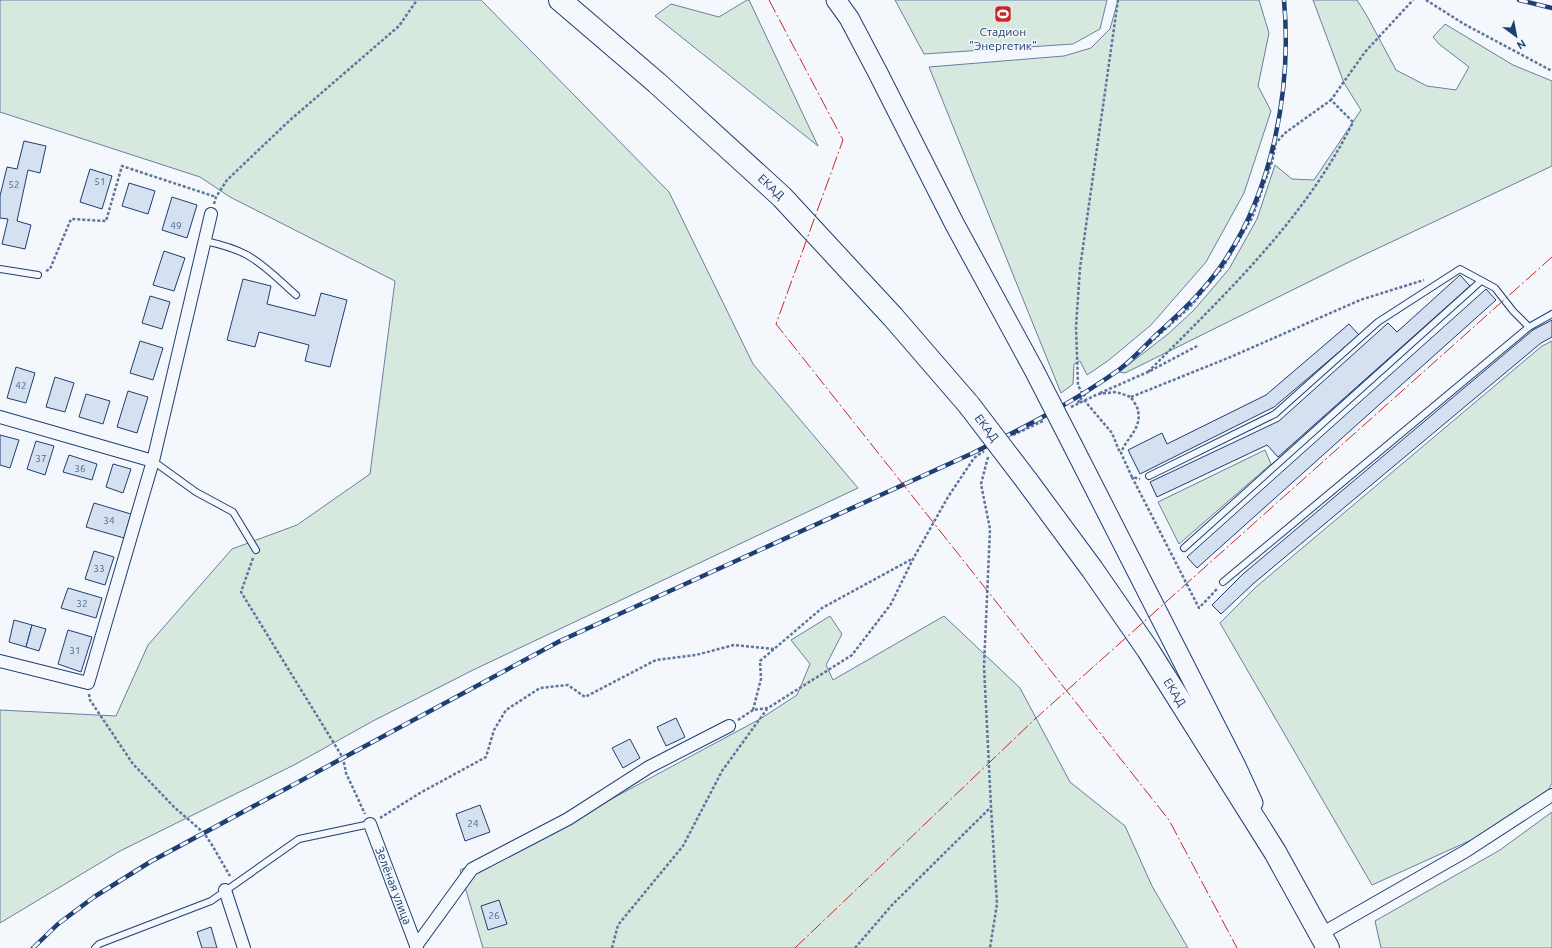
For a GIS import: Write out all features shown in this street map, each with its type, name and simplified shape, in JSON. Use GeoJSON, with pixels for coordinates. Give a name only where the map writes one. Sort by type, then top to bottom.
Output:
{"type":"FeatureCollection","features":[{"type":"Feature","properties":{"kind":"highway","name":"ЕКАД"},"geometry":{"type":"LineString","coordinates":[[560,0],[657,83],[782,197],[893,317],[969,405],[1092,569],[1148,650],[1275,852],[1324,941]]}},
{"type":"Feature","properties":{"kind":"main road"},"geometry":{"type":"LineString","coordinates":[[836,0],[849,18],[954,223],[1034,370],[1236,766],[1275,852]]}},
{"type":"Feature","properties":{"kind":"street"},"geometry":{"type":"LineString","coordinates":[[0,661],[88,683],[153,461],[211,214]]}},
{"type":"Feature","properties":{"kind":"street"},"geometry":{"type":"LineString","coordinates":[[0,417],[153,461]]}},
{"type":"Feature","properties":{"kind":"street"},"geometry":{"type":"LineString","coordinates":[[417,947],[472,869],[568,819],[649,767],[729,726]]}},
{"type":"Feature","properties":{"kind":"street"},"geometry":{"type":"LineString","coordinates":[[1324,941],[1552,795]]}},
{"type":"Feature","properties":{"kind":"street","name":"Зелёная улица"},"geometry":{"type":"LineString","coordinates":[[370,824],[417,947]]}},
{"type":"Feature","properties":{"kind":"street"},"geometry":{"type":"LineString","coordinates":[[225,890],[244,948]]}},
{"type":"Feature","properties":{"kind":"lane"},"geometry":{"type":"LineString","coordinates":[[205,241],[247,255],[270,272],[296,295]]}},
{"type":"Feature","properties":{"kind":"lane"},"geometry":{"type":"LineString","coordinates":[[0,269],[38,275]]}},
{"type":"Feature","properties":{"kind":"lane"},"geometry":{"type":"LineString","coordinates":[[1148,476],[1275,414],[1378,322],[1460,269],[1495,288],[1512,311],[1529,327]]}},
{"type":"Feature","properties":{"kind":"lane"},"geometry":{"type":"LineString","coordinates":[[1184,548],[1481,281]]}},
{"type":"Feature","properties":{"kind":"lane"},"geometry":{"type":"LineString","coordinates":[[1223,582],[1529,327],[1552,314]]}},
{"type":"Feature","properties":{"kind":"lane"},"geometry":{"type":"LineString","coordinates":[[153,461],[196,492],[233,512],[256,550]]}},
{"type":"Feature","properties":{"kind":"lane"},"geometry":{"type":"LineString","coordinates":[[95,948],[99,944],[211,901],[299,839],[370,824]]}},
{"type":"Feature","properties":{"kind":"path"},"geometry":{"type":"LineString","coordinates":[[211,214],[216,197],[227,180],[283,126],[399,26],[417,0]]}},
{"type":"Feature","properties":{"kind":"path"},"geometry":{"type":"LineString","coordinates":[[1077,404],[1082,393],[1078,385],[1076,327],[1080,268],[1118,0]]}},
{"type":"Feature","properties":{"kind":"path"},"geometry":{"type":"LineString","coordinates":[[1077,404],[1087,392],[1119,371],[1190,307],[1223,267],[1252,218],[1272,162],[1276,143],[1285,133],[1331,100],[1365,52],[1413,0]]}},
{"type":"Feature","properties":{"kind":"path"},"geometry":{"type":"LineString","coordinates":[[1426,0],[1464,24],[1552,71]]}},
{"type":"Feature","properties":{"kind":"path"},"geometry":{"type":"LineString","coordinates":[[1148,372],[1232,287],[1291,221],[1339,150],[1353,122],[1331,100]]}},
{"type":"Feature","properties":{"kind":"path"},"geometry":{"type":"LineString","coordinates":[[38,275],[50,269],[71,219],[106,221],[122,166],[216,197]]}},
{"type":"Feature","properties":{"kind":"path"},"geometry":{"type":"LineString","coordinates":[[1098,394],[1116,392],[1132,397],[1233,356],[1360,300],[1431,278]]}},
{"type":"Feature","properties":{"kind":"path"},"geometry":{"type":"LineString","coordinates":[[1070,407],[1148,372],[1199,345]]}},
{"type":"Feature","properties":{"kind":"path"},"geometry":{"type":"LineString","coordinates":[[1121,453],[1124,444],[1137,429],[1138,411],[1132,397]]}},
{"type":"Feature","properties":{"kind":"path"},"geometry":{"type":"LineString","coordinates":[[1084,400],[1112,432],[1132,477],[1139,479],[1148,476]]}},
{"type":"Feature","properties":{"kind":"path"},"geometry":{"type":"LineString","coordinates":[[1006,438],[1049,418]]}},
{"type":"Feature","properties":{"kind":"path"},"geometry":{"type":"LineString","coordinates":[[612,948],[618,925],[683,846],[722,771],[768,708],[852,655],[891,604],[913,559],[948,497],[974,458],[986,450]]}},
{"type":"Feature","properties":{"kind":"path"},"geometry":{"type":"LineString","coordinates":[[989,452],[981,484],[990,529],[984,666],[990,807],[997,904],[990,948]]}},
{"type":"Feature","properties":{"kind":"path"},"geometry":{"type":"LineString","coordinates":[[256,550],[241,592],[343,758],[346,773],[370,824],[420,793],[486,758],[494,730],[506,710],[540,688],[568,685],[585,697],[656,660],[696,655],[734,645],[774,649]]}},
{"type":"Feature","properties":{"kind":"path"},"geometry":{"type":"LineString","coordinates":[[753,710],[761,679],[760,661],[822,608],[913,559]]}},
{"type":"Feature","properties":{"kind":"path"},"geometry":{"type":"LineString","coordinates":[[88,683],[90,700],[133,764],[174,807],[204,833],[212,845],[231,877],[225,890]]}},
{"type":"Feature","properties":{"kind":"path"},"geometry":{"type":"LineString","coordinates":[[729,726],[753,710],[768,708]]}},
{"type":"Feature","properties":{"kind":"path"},"geometry":{"type":"LineString","coordinates":[[855,948],[892,905],[990,807]]}},
{"type":"Feature","properties":{"kind":"shaded area"},"geometry":{"type":"Polygon","coordinates":[[[0,0],[481,0],[669,192],[753,364],[858,488],[473,670],[373,721],[294,765],[120,851],[0,923],[0,710],[116,716],[148,645],[232,549],[297,525],[370,474],[395,281],[230,197],[200,177],[0,112],[0,0]]]}},
{"type":"Feature","properties":{"kind":"shaded area"},"geometry":{"type":"Polygon","coordinates":[[[749,0],[818,146],[655,16],[671,4],[719,17],[749,0]]]}},
{"type":"Feature","properties":{"kind":"shaded area","name":"Стадион \"Энергетик\""},"geometry":{"type":"Polygon","coordinates":[[[895,0],[1107,0],[1100,29],[1073,44],[924,54],[895,0]]]}},
{"type":"Feature","properties":{"kind":"shaded area"},"geometry":{"type":"Polygon","coordinates":[[[1118,0],[1259,0],[1269,33],[1258,86],[1271,111],[1244,193],[1206,262],[1151,325],[1109,360],[1087,375],[1080,361],[1074,364],[1073,384],[1061,393],[929,67],[1064,56],[1091,48],[1110,29],[1118,0]]]}},
{"type":"Feature","properties":{"kind":"shaded area"},"geometry":{"type":"Polygon","coordinates":[[[1313,0],[1357,0],[1396,70],[1427,86],[1456,90],[1469,67],[1439,44],[1433,37],[1445,24],[1513,65],[1552,81],[1552,166],[1351,261],[1125,373],[1119,372],[1168,334],[1194,310],[1229,269],[1257,219],[1275,165],[1292,179],[1314,180],[1361,110],[1344,83],[1313,0]]]}},
{"type":"Feature","properties":{"kind":"shaded area"},"geometry":{"type":"Polygon","coordinates":[[[1552,341],[1552,783],[1549,789],[1478,837],[1372,885],[1220,623],[1256,587],[1542,346],[1552,341]]]}},
{"type":"Feature","properties":{"kind":"shaded area"},"geometry":{"type":"Polygon","coordinates":[[[1265,450],[1271,464],[1179,544],[1158,502],[1265,450]]]}},
{"type":"Feature","properties":{"kind":"shaded area"},"geometry":{"type":"Polygon","coordinates":[[[830,616],[842,634],[826,665],[833,680],[944,616],[1020,688],[1070,782],[1125,826],[1152,886],[1188,948],[483,948],[460,870],[576,818],[760,719],[797,695],[810,664],[791,640],[830,616]]]}},
{"type":"Feature","properties":{"kind":"shaded area"},"geometry":{"type":"Polygon","coordinates":[[[1552,812],[1552,948],[1381,948],[1375,921],[1500,850],[1552,812]]]}},
{"type":"Feature","properties":{"kind":"building"},"geometry":{"type":"Polygon","coordinates":[[[24,141],[46,146],[40,173],[28,170],[17,221],[31,225],[25,249],[2,244],[8,219],[0,218],[0,196],[7,167],[17,169],[24,141]]]}},
{"type":"Feature","properties":{"kind":"building"},"geometry":{"type":"Polygon","coordinates":[[[90,169],[112,176],[102,209],[80,202],[90,169]]]}},
{"type":"Feature","properties":{"kind":"building"},"geometry":{"type":"Polygon","coordinates":[[[129,183],[155,191],[148,214],[122,206],[129,183]]]}},
{"type":"Feature","properties":{"kind":"building"},"geometry":{"type":"Polygon","coordinates":[[[172,197],[197,205],[187,238],[162,230],[172,197]]]}},
{"type":"Feature","properties":{"kind":"building"},"geometry":{"type":"Polygon","coordinates":[[[164,251],[185,258],[174,291],[153,285],[164,251]]]}},
{"type":"Feature","properties":{"kind":"building"},"geometry":{"type":"Polygon","coordinates":[[[1460,275],[1470,286],[1278,457],[1267,445],[1157,497],[1150,482],[1279,421],[1388,323],[1397,332],[1460,275]]]}},
{"type":"Feature","properties":{"kind":"building"},"geometry":{"type":"Polygon","coordinates":[[[243,279],[271,286],[267,304],[315,316],[321,293],[347,300],[330,367],[305,361],[309,345],[259,332],[255,347],[227,340],[243,279]]]}},
{"type":"Feature","properties":{"kind":"building"},"geometry":{"type":"Polygon","coordinates":[[[1486,289],[1496,300],[1197,568],[1187,557],[1486,289]]]}},
{"type":"Feature","properties":{"kind":"building"},"geometry":{"type":"Polygon","coordinates":[[[150,296],[170,302],[162,329],[142,323],[150,296]]]}},
{"type":"Feature","properties":{"kind":"building"},"geometry":{"type":"Polygon","coordinates":[[[1552,320],[1552,337],[1541,343],[1254,583],[1221,614],[1212,605],[1243,574],[1533,330],[1552,320]]]}},
{"type":"Feature","properties":{"kind":"building"},"geometry":{"type":"Polygon","coordinates":[[[1349,324],[1359,335],[1274,407],[1140,474],[1128,450],[1162,433],[1167,444],[1266,395],[1349,324]]]}},
{"type":"Feature","properties":{"kind":"building"},"geometry":{"type":"Polygon","coordinates":[[[140,341],[163,348],[153,380],[130,373],[140,341]]]}},
{"type":"Feature","properties":{"kind":"building"},"geometry":{"type":"Polygon","coordinates":[[[16,367],[35,373],[26,403],[7,398],[16,367]]]}},
{"type":"Feature","properties":{"kind":"building"},"geometry":{"type":"Polygon","coordinates":[[[55,377],[74,383],[65,412],[46,407],[55,377]]]}},
{"type":"Feature","properties":{"kind":"building"},"geometry":{"type":"Polygon","coordinates":[[[128,391],[148,397],[137,433],[117,427],[128,391]]]}},
{"type":"Feature","properties":{"kind":"building"},"geometry":{"type":"Polygon","coordinates":[[[86,394],[110,401],[103,424],[79,417],[86,394]]]}},
{"type":"Feature","properties":{"kind":"building"},"geometry":{"type":"Polygon","coordinates":[[[0,435],[19,440],[10,468],[0,465],[0,435]]]}},
{"type":"Feature","properties":{"kind":"building"},"geometry":{"type":"Polygon","coordinates":[[[36,441],[54,446],[45,475],[27,469],[36,441]]]}},
{"type":"Feature","properties":{"kind":"building"},"geometry":{"type":"Polygon","coordinates":[[[69,455],[97,464],[92,480],[63,472],[69,455]]]}},
{"type":"Feature","properties":{"kind":"building"},"geometry":{"type":"Polygon","coordinates":[[[113,464],[131,469],[123,493],[106,487],[113,464]]]}},
{"type":"Feature","properties":{"kind":"building"},"geometry":{"type":"Polygon","coordinates":[[[94,503],[131,514],[124,538],[86,527],[94,503]]]}},
{"type":"Feature","properties":{"kind":"building"},"geometry":{"type":"Polygon","coordinates":[[[94,551],[114,557],[105,585],[85,579],[94,551]]]}},
{"type":"Feature","properties":{"kind":"building"},"geometry":{"type":"Polygon","coordinates":[[[68,588],[102,598],[96,618],[61,608],[68,588]]]}},
{"type":"Feature","properties":{"kind":"building"},"geometry":{"type":"Polygon","coordinates":[[[14,620],[32,625],[26,647],[9,642],[14,620]]]}},
{"type":"Feature","properties":{"kind":"building"},"geometry":{"type":"Polygon","coordinates":[[[32,625],[46,629],[39,651],[26,647],[32,625]]]}},
{"type":"Feature","properties":{"kind":"building"},"geometry":{"type":"Polygon","coordinates":[[[68,630],[92,637],[81,672],[58,664],[68,630]]]}},
{"type":"Feature","properties":{"kind":"building"},"geometry":{"type":"Polygon","coordinates":[[[676,718],[685,737],[666,746],[657,727],[676,718]]]}},
{"type":"Feature","properties":{"kind":"building"},"geometry":{"type":"Polygon","coordinates":[[[630,739],[640,758],[623,768],[612,748],[630,739]]]}},
{"type":"Feature","properties":{"kind":"building"},"geometry":{"type":"Polygon","coordinates":[[[480,805],[490,832],[465,841],[456,814],[480,805]]]}},
{"type":"Feature","properties":{"kind":"building"},"geometry":{"type":"Polygon","coordinates":[[[499,900],[507,924],[488,930],[481,906],[499,900]]]}},
{"type":"Feature","properties":{"kind":"building"},"geometry":{"type":"Polygon","coordinates":[[[211,927],[217,948],[202,948],[197,932],[211,927]]]}},
{"type":"Feature","properties":{"kind":"railway"},"geometry":{"type":"LineString","coordinates":[[33,948],[58,924],[94,897],[150,862],[560,641],[973,453],[1085,393],[1120,369],[1199,294],[1221,266],[1239,237],[1254,206],[1266,173],[1275,138],[1281,103],[1285,68],[1286,34],[1284,0]]}},
{"type":"Feature","properties":{"kind":"railway"},"geometry":{"type":"LineString","coordinates":[[1519,0],[1552,8]]}},
{"type":"Feature","properties":{"kind":"power"},"geometry":{"type":"LineString","coordinates":[[769,0],[843,140],[776,324],[1169,820],[1237,948]]}},
{"type":"Feature","properties":{"kind":"power"},"geometry":{"type":"LineString","coordinates":[[795,948],[1035,719],[1552,257]]}},
{"type":"Feature","properties":{"kind":"place","name":"Стадион \"Энергетик\""},"geometry":{"type":"Point","coordinates":[1003,14]}}]}
